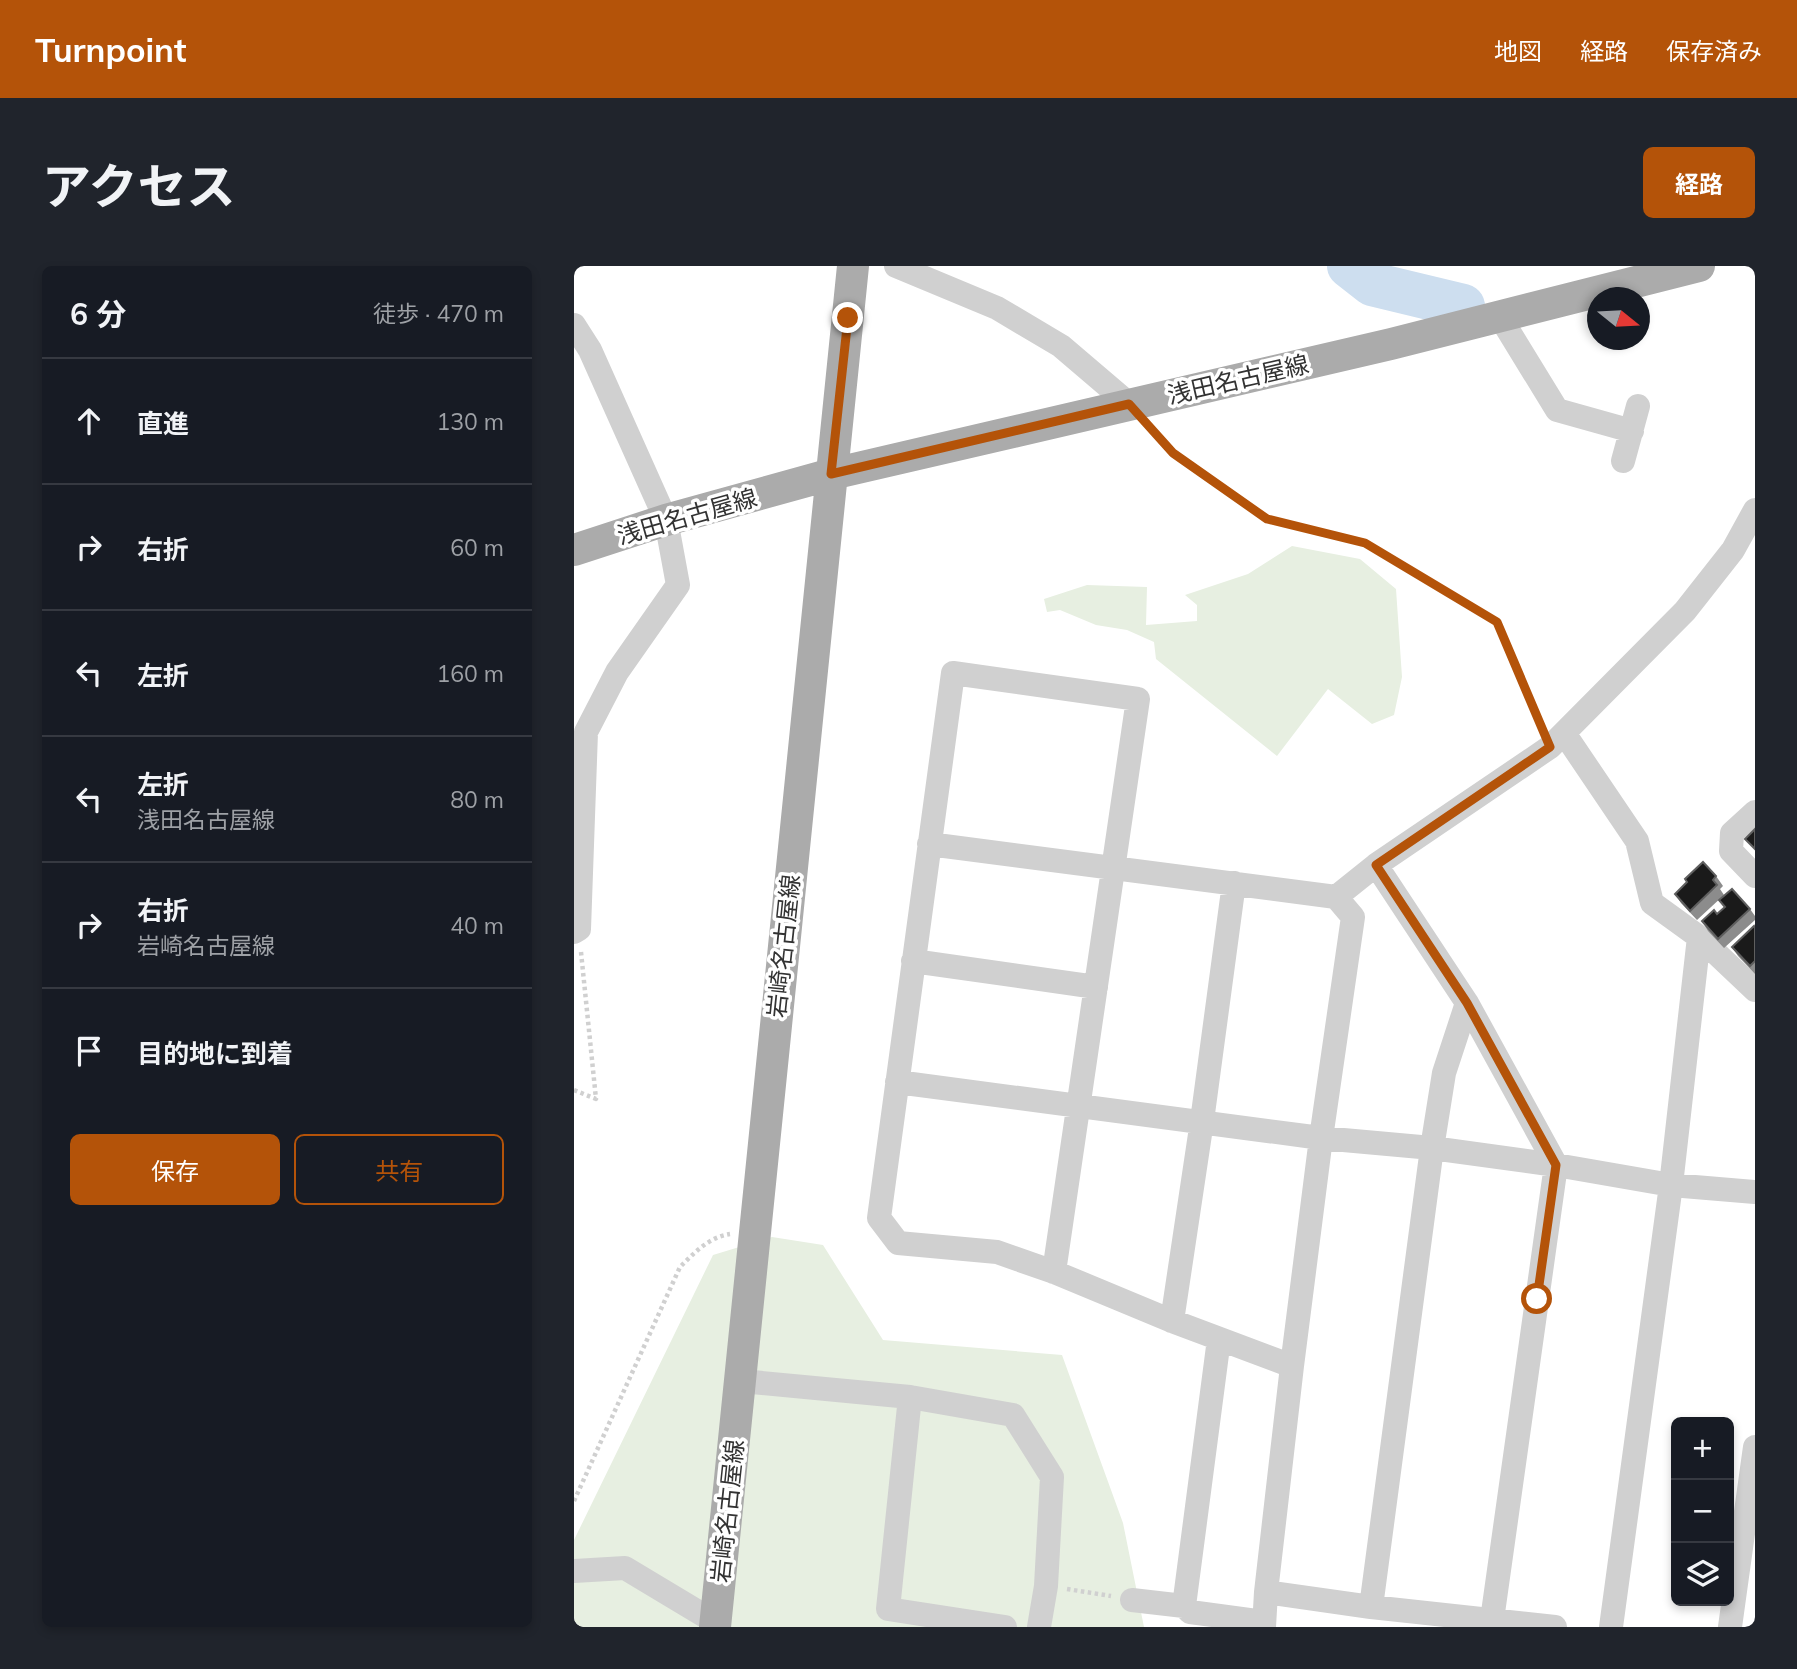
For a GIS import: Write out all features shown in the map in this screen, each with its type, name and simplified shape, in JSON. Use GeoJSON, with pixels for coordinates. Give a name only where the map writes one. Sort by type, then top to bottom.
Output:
{"type":"FeatureCollection","features":[{"type":"Feature","properties":{"kind":"main road","name":"岩崎名古屋線"},"geometry":{"type":"LineString","coordinates":[[715,1624],[853,266]]}},
{"type":"Feature","properties":{"kind":"main road","name":"浅田名古屋線"},"geometry":{"type":"LineString","coordinates":[[574,550],[666,520],[831,474],[1411,339],[1699,266]]}},
{"type":"Feature","properties":{"kind":"street"},"geometry":{"type":"LineString","coordinates":[[896,266],[997,308],[1061,346],[1129,404]]}},
{"type":"Feature","properties":{"kind":"street"},"geometry":{"type":"LineString","coordinates":[[1500,317],[1557,410],[1632,431]]}},
{"type":"Feature","properties":{"kind":"street"},"geometry":{"type":"LineString","coordinates":[[574,325],[590,350],[666,520],[678,585],[617,672],[586,732],[576,931]]}},
{"type":"Feature","properties":{"kind":"street"},"geometry":{"type":"LineString","coordinates":[[1623,461],[1639,406]]}},
{"type":"Feature","properties":{"kind":"street"},"geometry":{"type":"LineString","coordinates":[[1336,897],[1376,865],[1557,740],[1685,611],[1733,550],[1755,510]]}},
{"type":"Feature","properties":{"kind":"street"},"geometry":{"type":"LineString","coordinates":[[1055,1272],[1138,699],[953,673],[879,1218],[898,1243],[997,1252],[1055,1272],[1172,1321],[1292,1366]]}},
{"type":"Feature","properties":{"kind":"street"},"geometry":{"type":"LineString","coordinates":[[1557,740],[1637,841],[1653,902],[1699,937],[1755,990]]}},
{"type":"Feature","properties":{"kind":"street"},"geometry":{"type":"LineString","coordinates":[[1755,812],[1732,833],[1731,850],[1755,876]]}},
{"type":"Feature","properties":{"kind":"street"},"geometry":{"type":"LineString","coordinates":[[929,844],[1336,897],[1353,917],[1292,1366],[1264,1625],[1190,1612],[1184,1605],[1132,1600]]}},
{"type":"Feature","properties":{"kind":"street"},"geometry":{"type":"LineString","coordinates":[[1376,865],[1467,1003],[1556,1165],[1491,1623]]}},
{"type":"Feature","properties":{"kind":"street"},"geometry":{"type":"LineString","coordinates":[[1172,1321],[1234,883]]}},
{"type":"Feature","properties":{"kind":"street"},"geometry":{"type":"LineString","coordinates":[[1611,1627],[1671,1185],[1699,937]]}},
{"type":"Feature","properties":{"kind":"street"},"geometry":{"type":"LineString","coordinates":[[913,961],[1096,987]]}},
{"type":"Feature","properties":{"kind":"street"},"geometry":{"type":"LineString","coordinates":[[1371,1607],[1432,1148],[1444,1073],[1467,1003]]}},
{"type":"Feature","properties":{"kind":"street"},"geometry":{"type":"LineString","coordinates":[[897,1082],[1321,1138],[1432,1148],[1556,1165],[1671,1185],[1755,1192]]}},
{"type":"Feature","properties":{"kind":"street"},"geometry":{"type":"LineString","coordinates":[[1184,1605],[1219,1339]]}},
{"type":"Feature","properties":{"kind":"street"},"geometry":{"type":"LineString","coordinates":[[741,1381],[910,1397],[1013,1415],[1052,1477],[1046,1586],[1039,1627]]}},
{"type":"Feature","properties":{"kind":"street"},"geometry":{"type":"LineString","coordinates":[[910,1397],[888,1609],[1005,1627]]}},
{"type":"Feature","properties":{"kind":"street"},"geometry":{"type":"LineString","coordinates":[[1730,1627],[1755,1447]]}},
{"type":"Feature","properties":{"kind":"street"},"geometry":{"type":"LineString","coordinates":[[574,1571],[625,1568],[715,1624]]}},
{"type":"Feature","properties":{"kind":"street"},"geometry":{"type":"LineString","coordinates":[[1266,1592],[1491,1623],[1555,1627]]}},
{"type":"Feature","properties":{"kind":"path"},"geometry":{"type":"LineString","coordinates":[[1129,404],[1173,453],[1267,519],[1365,543],[1497,622],[1557,740]]}},
{"type":"Feature","properties":{"kind":"path"},"geometry":{"type":"LineString","coordinates":[[574,1090],[596,1099],[576,931]]}},
{"type":"Feature","properties":{"kind":"path"},"geometry":{"type":"LineString","coordinates":[[574,1500],[680,1268],[696,1250],[722,1235],[754,1231]]}},
{"type":"Feature","properties":{"kind":"path"},"geometry":{"type":"LineString","coordinates":[[1046,1586],[1132,1600]]}},
{"type":"Feature","properties":{"kind":"shaded area"},"geometry":{"type":"Polygon","coordinates":[[[1292,546],[1360,559],[1396,589],[1402,677],[1394,715],[1372,724],[1328,689],[1277,756],[1156,659],[1154,642],[1127,630],[1096,625],[1060,610],[1047,612],[1044,599],[1087,585],[1147,587],[1146,625],[1197,621],[1197,605],[1185,595],[1248,574],[1292,546]]]}},
{"type":"Feature","properties":{"kind":"shaded area"},"geometry":{"type":"Polygon","coordinates":[[[772,1237],[823,1245],[883,1340],[1062,1355],[1123,1523],[1144,1627],[574,1627],[574,1540],[713,1255],[772,1237]]]}},
{"type":"Feature","properties":{"kind":"building"},"geometry":{"type":"Polygon","coordinates":[[[1755,829],[1755,849],[1745,839],[1755,829]]]}},
{"type":"Feature","properties":{"kind":"building"},"geometry":{"type":"Polygon","coordinates":[[[1703,862],[1716,876],[1713,880],[1717,885],[1690,911],[1675,894],[1687,882],[1685,879],[1703,862]]]}},
{"type":"Feature","properties":{"kind":"building"},"geometry":{"type":"Polygon","coordinates":[[[1732,889],[1750,909],[1718,939],[1702,921],[1714,910],[1717,914],[1725,907],[1719,900],[1732,889]]]}},
{"type":"Feature","properties":{"kind":"building"},"geometry":{"type":"Polygon","coordinates":[[[1754,926],[1755,961],[1750,966],[1732,947],[1754,926]]]}},
{"type":"Feature","properties":{"kind":"waterway"},"geometry":{"type":"LineString","coordinates":[[1349,266],[1372,284],[1463,306]]}},
{"type":"Feature","properties":{"kind":"route"},"geometry":{"type":"LineString","coordinates":[[848,318],[831,474],[1129,404],[1173,453],[1267,519],[1365,543],[1497,622],[1550,747],[1376,865],[1467,1003],[1556,1165],[1537,1299]]}}]}
